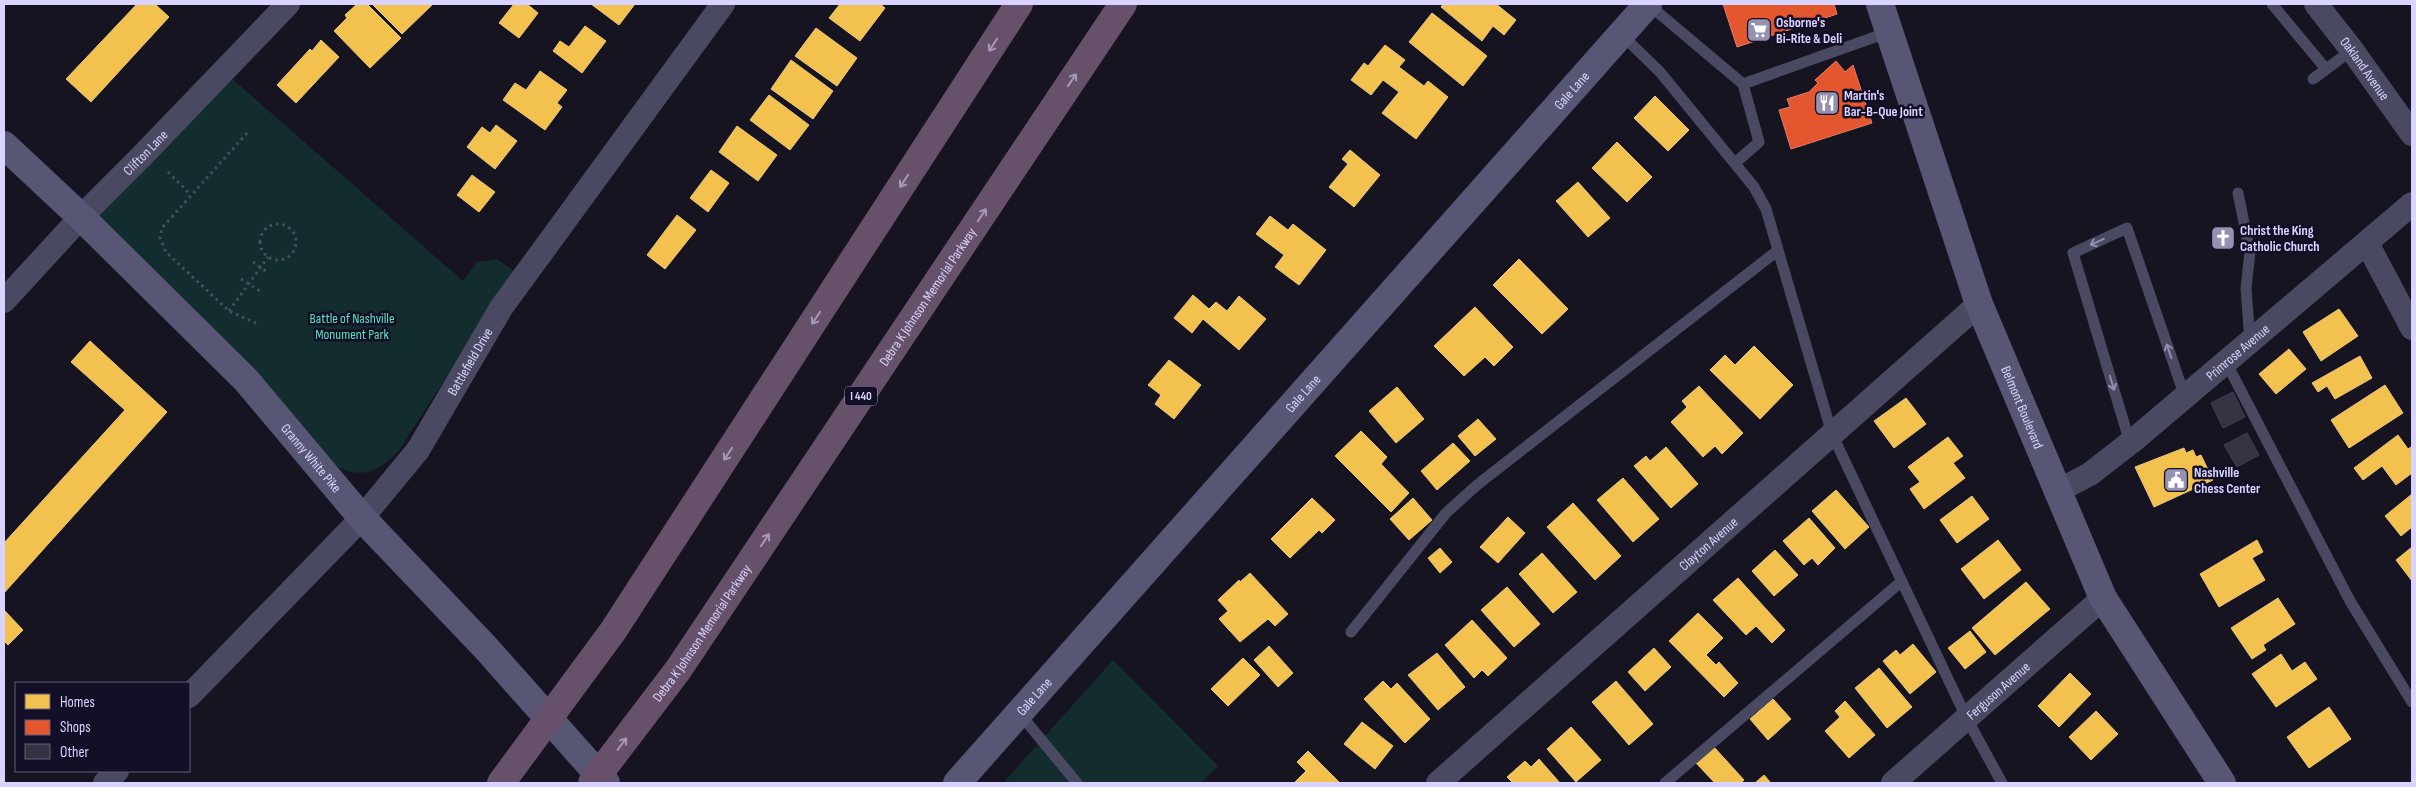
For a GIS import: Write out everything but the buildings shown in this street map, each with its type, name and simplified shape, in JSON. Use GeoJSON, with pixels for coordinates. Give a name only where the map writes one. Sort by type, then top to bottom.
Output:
{"type":"FeatureCollection","features":[{"type":"Feature","properties":{"kind":"highway"},"geometry":{"type":"LineString","coordinates":[[501,783],[613,631],[1019,4]]}},
{"type":"Feature","properties":{"kind":"highway","name":"Debra K Johnson Memorial Parkway"},"geometry":{"type":"LineString","coordinates":[[592,783],[678,670],[1123,4]]}},
{"type":"Feature","properties":{"kind":"street","name":"Clifton Lane"},"geometry":{"type":"LineString","coordinates":[[4,301],[81,217],[288,4]]}},
{"type":"Feature","properties":{"kind":"street","name":"Battlefield Drive"},"geometry":{"type":"LineString","coordinates":[[190,695],[362,518],[418,450],[501,308],[723,4]]}},
{"type":"Feature","properties":{"kind":"street","name":"Gale Lane"},"geometry":{"type":"LineString","coordinates":[[958,783],[1648,4]]}},
{"type":"Feature","properties":{"kind":"street","name":"Belmont Boulevard"},"geometry":{"type":"LineString","coordinates":[[1880,4],[1979,304],[2056,492],[2103,598],[2222,783]]}},
{"type":"Feature","properties":{"kind":"street","name":"Oakland Avenue"},"geometry":{"type":"LineString","coordinates":[[2316,4],[2352,50],[2412,134]]}},
{"type":"Feature","properties":{"kind":"street","name":"Granny White Pike"},"geometry":{"type":"LineString","coordinates":[[4,145],[81,217],[246,380],[362,518],[485,646],[606,783]]}},
{"type":"Feature","properties":{"kind":"street","name":"Primrose Avenue"},"geometry":{"type":"LineString","coordinates":[[2056,492],[2090,474],[2130,443],[2412,204]]}},
{"type":"Feature","properties":{"kind":"street"},"geometry":{"type":"LineString","coordinates":[[2367,243],[2412,328]]}},
{"type":"Feature","properties":{"kind":"street","name":"Clayton Avenue"},"geometry":{"type":"LineString","coordinates":[[1438,783],[1979,304]]}},
{"type":"Feature","properties":{"kind":"street","name":"Ferguson Avenue"},"geometry":{"type":"LineString","coordinates":[[1893,783],[2103,598]]}},
{"type":"Feature","properties":{"kind":"street"},"geometry":{"type":"LineString","coordinates":[[105,783],[116,772]]}},
{"type":"Feature","properties":{"kind":"lane"},"geometry":{"type":"LineString","coordinates":[[1648,4],[1742,84],[1759,142],[1735,163]]}},
{"type":"Feature","properties":{"kind":"lane"},"geometry":{"type":"LineString","coordinates":[[2272,4],[2326,69]]}},
{"type":"Feature","properties":{"kind":"lane"},"geometry":{"type":"LineString","coordinates":[[1742,84],[1889,32]]}},
{"type":"Feature","properties":{"kind":"lane"},"geometry":{"type":"LineString","coordinates":[[1621,34],[1660,72],[1754,187],[1766,209],[1832,434],[1954,687],[1966,719],[2002,783]]}},
{"type":"Feature","properties":{"kind":"lane"},"geometry":{"type":"LineString","coordinates":[[2313,79],[2352,50]]}},
{"type":"Feature","properties":{"kind":"lane"},"geometry":{"type":"LineString","coordinates":[[2238,193],[2250,252],[2246,288],[2250,342]]}},
{"type":"Feature","properties":{"kind":"lane"},"geometry":{"type":"LineString","coordinates":[[2130,443],[2073,253],[2127,228],[2185,397]]}},
{"type":"Feature","properties":{"kind":"lane"},"geometry":{"type":"LineString","coordinates":[[1351,632],[1446,513],[1477,485],[1777,251]]}},
{"type":"Feature","properties":{"kind":"lane"},"geometry":{"type":"LineString","coordinates":[[2226,362],[2350,601],[2412,702]]}},
{"type":"Feature","properties":{"kind":"lane"},"geometry":{"type":"LineString","coordinates":[[1665,783],[1902,581]]}},
{"type":"Feature","properties":{"kind":"lane"},"geometry":{"type":"LineString","coordinates":[[1020,714],[1077,783]]}},
{"type":"Feature","properties":{"kind":"path"},"geometry":{"type":"LineString","coordinates":[[247,133],[162,228],[160,235],[161,245],[166,252],[229,312],[260,325]]}},
{"type":"Feature","properties":{"kind":"path"},"geometry":{"type":"LineString","coordinates":[[168,172],[191,195]]}},
{"type":"Feature","properties":{"kind":"path"},"geometry":{"type":"LineString","coordinates":[[274,224],[288,226],[294,232],[297,240],[294,252],[284,260],[268,257],[261,248],[262,233],[274,224]]}},
{"type":"Feature","properties":{"kind":"path"},"geometry":{"type":"LineString","coordinates":[[229,312],[268,257]]}},
{"type":"Feature","properties":{"kind":"path"},"geometry":{"type":"LineString","coordinates":[[253,262],[260,269],[267,272]]}},
{"type":"Feature","properties":{"kind":"path"},"geometry":{"type":"LineString","coordinates":[[241,278],[260,291]]}},
{"type":"Feature","properties":{"kind":"green space","name":"Battle of Nashville Monument Park"},"geometry":{"type":"Polygon","coordinates":[[[229,76],[463,281],[477,262],[497,259],[514,271],[400,449],[384,464],[368,472],[350,472],[329,462],[93,217],[229,76]]]}},
{"type":"Feature","properties":{"kind":"green space"},"geometry":{"type":"Polygon","coordinates":[[[1113,660],[1218,766],[1201,783],[1003,783],[1113,660]]]}},
{"type":"Feature","properties":{"kind":"place","name":"Osborne's Bi-Rite & Deli"},"geometry":{"type":"Point","coordinates":[1759,30]}},
{"type":"Feature","properties":{"kind":"place","name":"Martin's Bar-B-Que Joint"},"geometry":{"type":"Point","coordinates":[1827,103]}},
{"type":"Feature","properties":{"kind":"place","name":"Christ the King Catholic Church"},"geometry":{"type":"Point","coordinates":[2223,238]}},
{"type":"Feature","properties":{"kind":"place","name":"Nashville Chess Center"},"geometry":{"type":"Point","coordinates":[2176,480]}}]}
